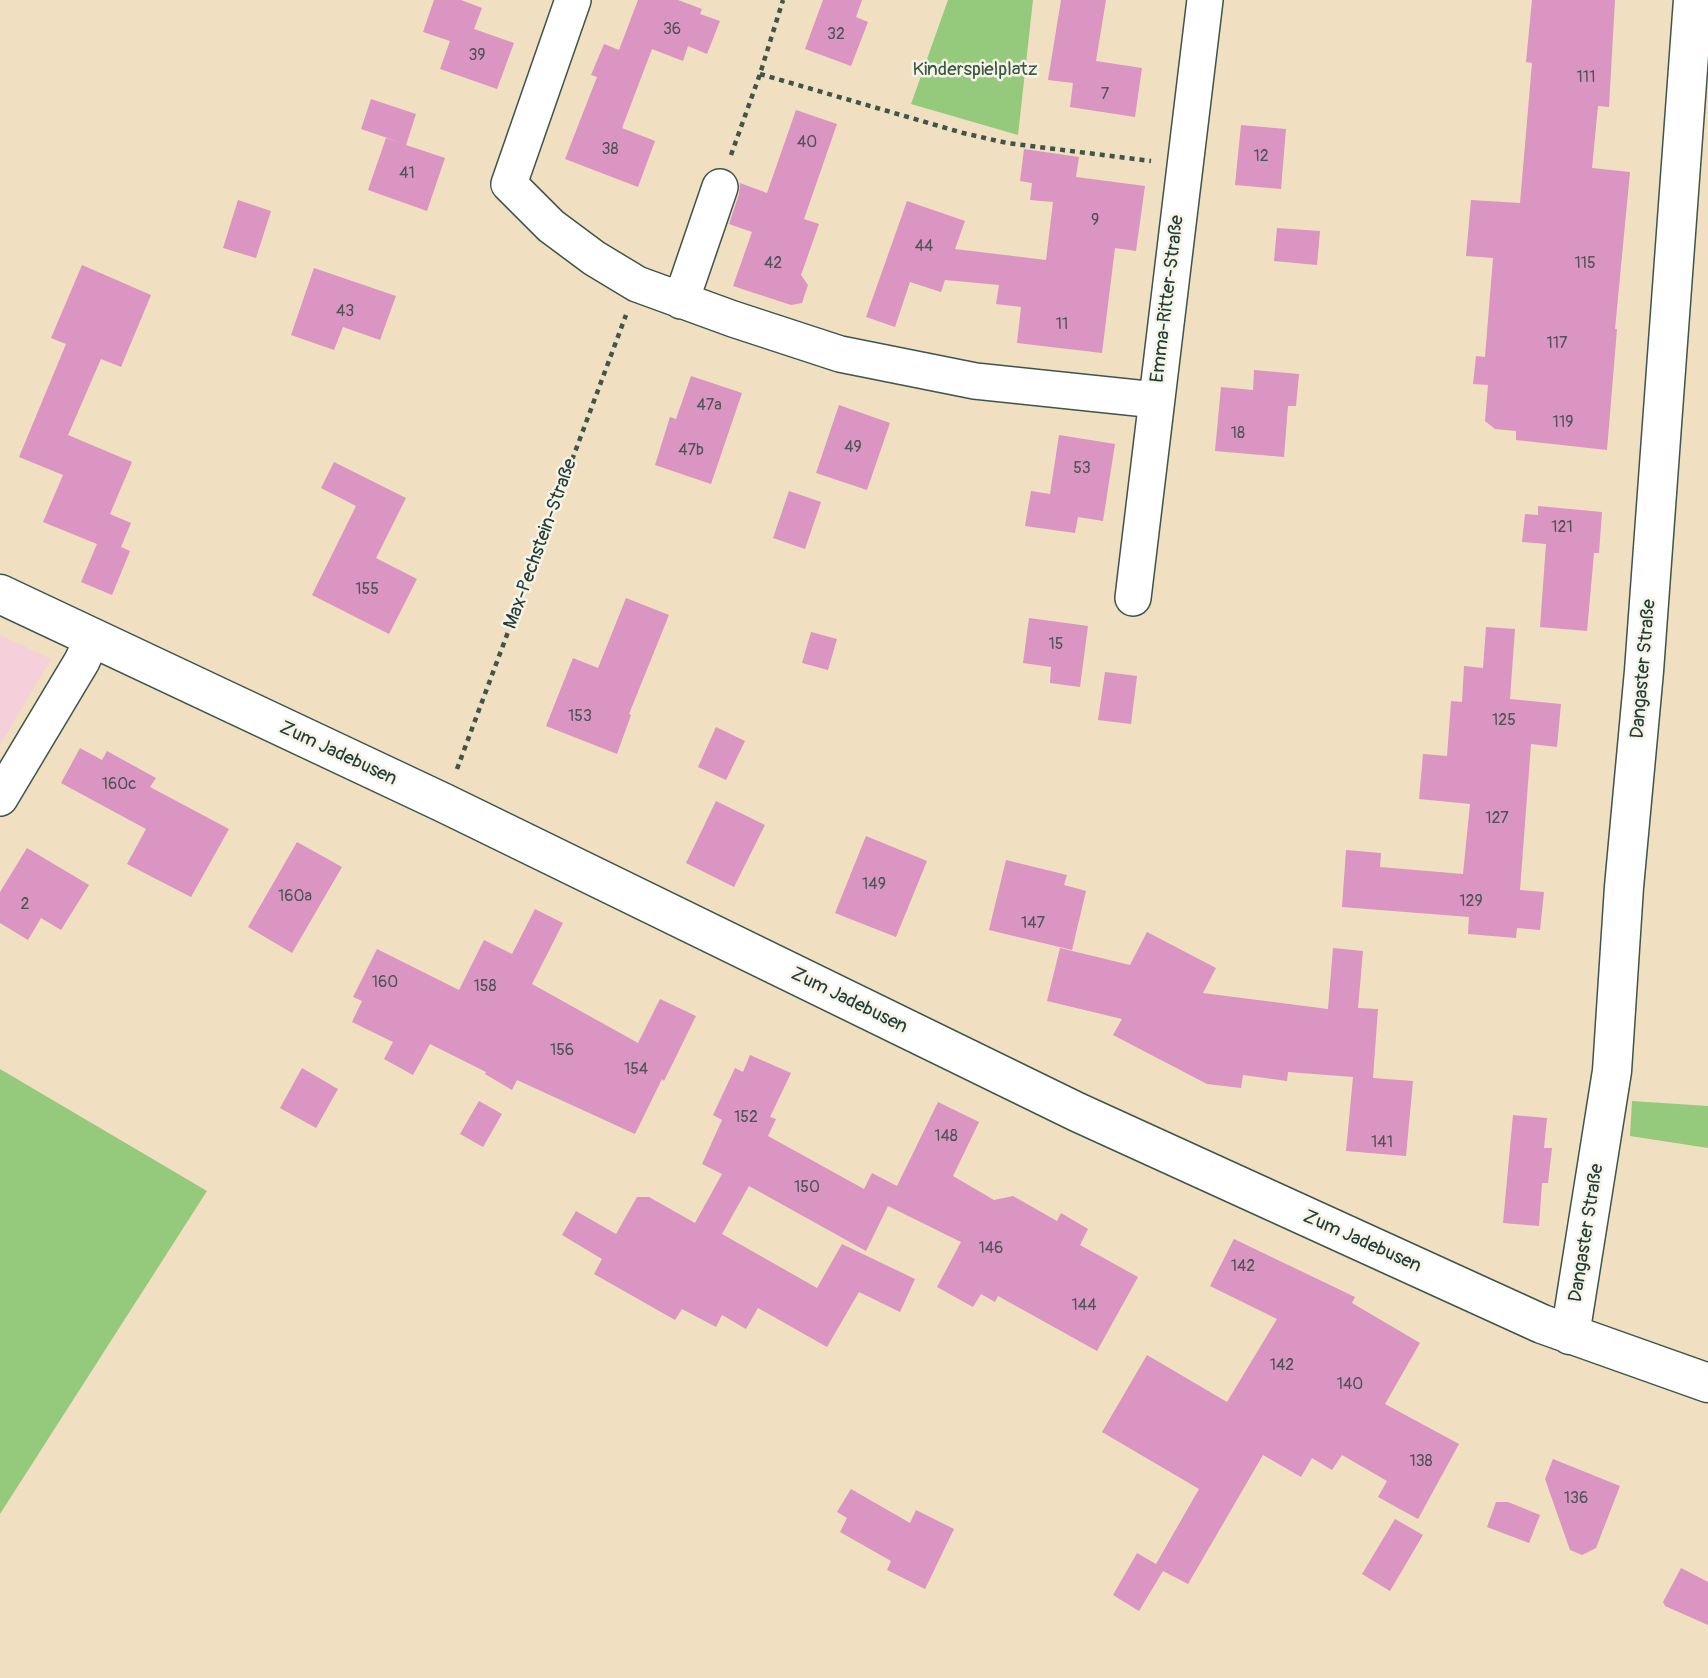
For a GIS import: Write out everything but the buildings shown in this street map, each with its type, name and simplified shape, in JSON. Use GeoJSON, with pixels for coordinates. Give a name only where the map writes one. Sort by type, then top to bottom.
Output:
{"type":"FeatureCollection","features":[{"type":"Feature","properties":{"kind":"street"},"geometry":{"type":"LineString","coordinates":[[573,0],[509,184],[551,226],[594,258],[637,284],[840,354],[975,381],[1156,400]]}},
{"type":"Feature","properties":{"kind":"street","name":"Emma-Ritter-Straße"},"geometry":{"type":"LineString","coordinates":[[1132,598],[1205,0]]}},
{"type":"Feature","properties":{"kind":"street","name":"Dangaster Straße"},"geometry":{"type":"LineString","coordinates":[[1570,1335],[1612,1071],[1693,0]]}},
{"type":"Feature","properties":{"kind":"street"},"geometry":{"type":"LineString","coordinates":[[681,301],[720,187]]}},
{"type":"Feature","properties":{"kind":"street","name":"Zum Jadebusen"},"geometry":{"type":"LineString","coordinates":[[0,594],[444,803],[1077,1112],[1570,1335],[1708,1383]]}},
{"type":"Feature","properties":{"kind":"street"},"geometry":{"type":"LineString","coordinates":[[0,798],[82,661],[92,639]]}},
{"type":"Feature","properties":{"kind":"path"},"geometry":{"type":"LineString","coordinates":[[720,187],[783,0]]}},
{"type":"Feature","properties":{"kind":"path"},"geometry":{"type":"LineString","coordinates":[[760,74],[963,133],[1007,143],[1183,165]]}},
{"type":"Feature","properties":{"kind":"path","name":"Max-Pechstein-Straße"},"geometry":{"type":"LineString","coordinates":[[444,803],[637,284]]}},
{"type":"Feature","properties":{"kind":"shaded area"},"geometry":{"type":"Polygon","coordinates":[[[0,635],[51,659],[0,745],[0,635]]]}},
{"type":"Feature","properties":{"kind":"green space","name":"Kinderspielplatz"},"geometry":{"type":"Polygon","coordinates":[[[948,0],[1033,0],[1018,135],[911,104],[948,0]]]}},
{"type":"Feature","properties":{"kind":"green space"},"geometry":{"type":"Polygon","coordinates":[[[0,1069],[207,1191],[0,1514],[0,1069]]]}},
{"type":"Feature","properties":{"kind":"green space"},"geometry":{"type":"Polygon","coordinates":[[[1632,1101],[1708,1106],[1708,1148],[1630,1136],[1632,1101]]]}}]}
